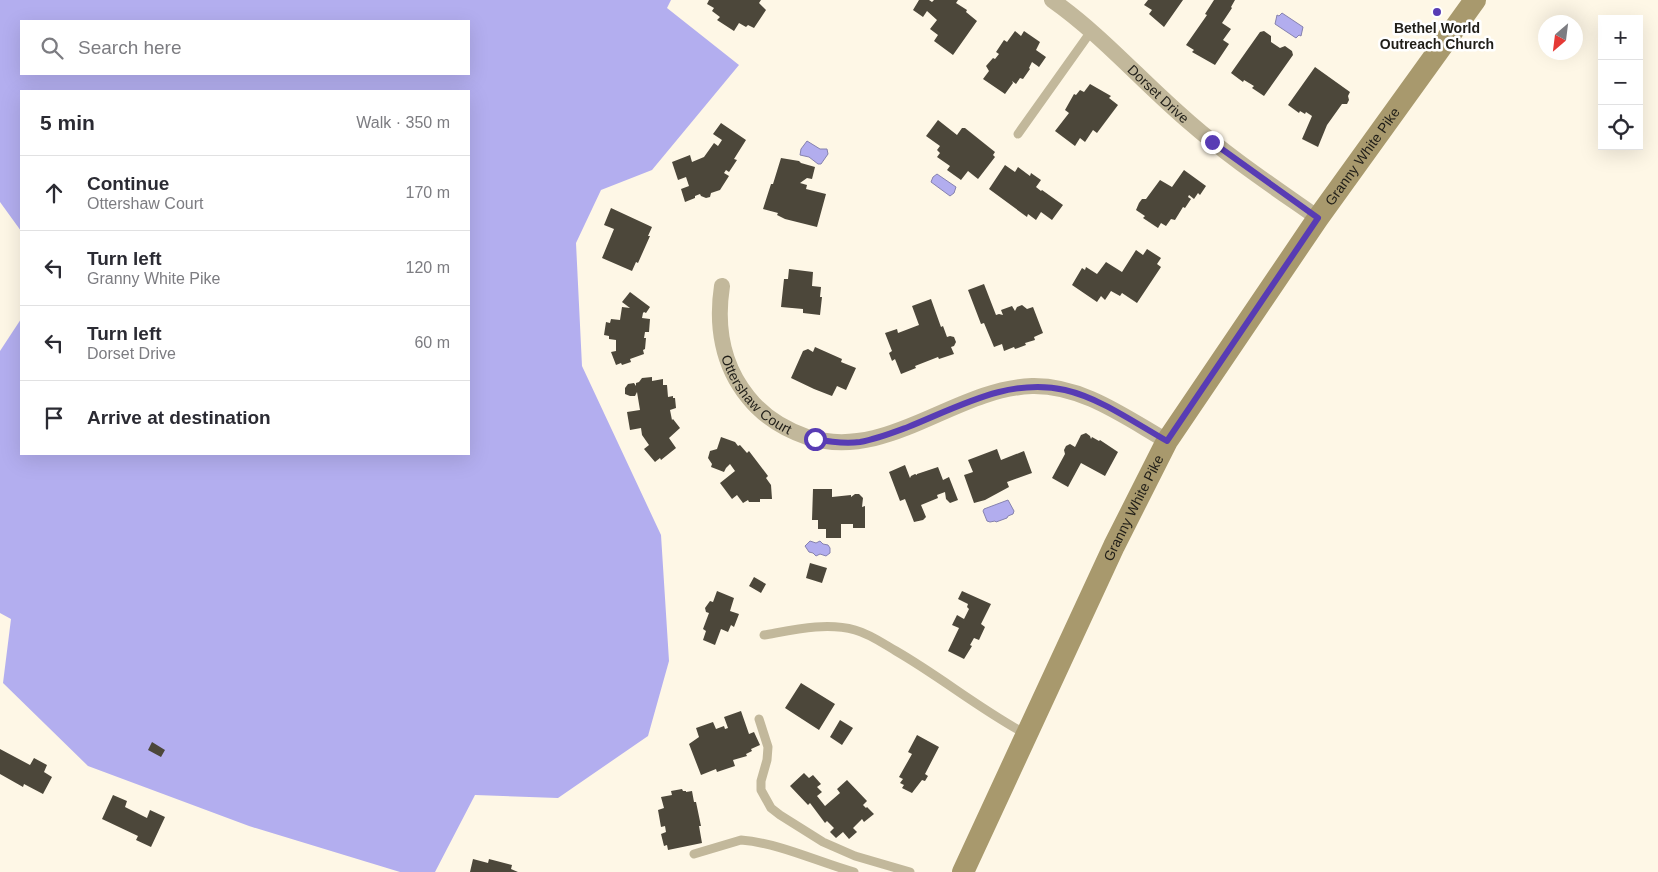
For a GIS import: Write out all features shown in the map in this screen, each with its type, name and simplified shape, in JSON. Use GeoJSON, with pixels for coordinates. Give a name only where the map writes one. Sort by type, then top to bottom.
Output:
{"type":"FeatureCollection","features":[{"type":"Feature","properties":{"kind":"main road","name":"Granny White Pike"},"geometry":{"type":"LineString","coordinates":[[963,872],[1118,538],[1167,441],[1318,218],[1475,0]]}},
{"type":"Feature","properties":{"kind":"street","name":"Dorset Drive"},"geometry":{"type":"LineString","coordinates":[[1052,0],[1092,30],[1164,100],[1206,137],[1318,218]]}},
{"type":"Feature","properties":{"kind":"street","name":"Ottershaw Court"},"geometry":{"type":"LineString","coordinates":[[722,286],[719,325],[724,350],[735,377],[752,402],[762,412],[787,429],[801,435],[830,442],[859,442],[874,439],[1001,390],[1033,386],[1048,387],[1080,394],[1167,441]]}},
{"type":"Feature","properties":{"kind":"lane"},"geometry":{"type":"LineString","coordinates":[[1018,134],[1092,30]]}},
{"type":"Feature","properties":{"kind":"lane"},"geometry":{"type":"LineString","coordinates":[[764,635],[820,627],[862,632],[928,670],[1026,734]]}},
{"type":"Feature","properties":{"kind":"lane"},"geometry":{"type":"LineString","coordinates":[[759,718],[768,747],[761,790],[772,808],[823,842],[855,856],[910,872]]}},
{"type":"Feature","properties":{"kind":"lane"},"geometry":{"type":"LineString","coordinates":[[694,854],[741,840],[749,840],[854,872]]}},
{"type":"Feature","properties":{"kind":"shaded area"},"geometry":{"type":"Polygon","coordinates":[[[0,0],[671,0],[667,8],[739,65],[652,170],[601,190],[576,243],[582,366],[661,535],[669,661],[648,736],[558,798],[475,795],[435,872],[400,872],[249,826],[88,766],[3,683],[11,619],[0,613],[0,351],[20,321],[20,455],[470,455],[470,90],[20,90],[20,230],[0,202],[0,0]]]}},
{"type":"Feature","properties":{"kind":"shaded area"},"geometry":{"type":"Polygon","coordinates":[[[1282,13],[1303,27],[1301,36],[1299,35],[1296,38],[1275,24],[1277,15],[1279,16],[1282,13]]]}},
{"type":"Feature","properties":{"kind":"shaded area"},"geometry":{"type":"Polygon","coordinates":[[[807,141],[820,149],[827,149],[828,154],[821,164],[818,164],[809,157],[800,155],[801,149],[807,141]]]}},
{"type":"Feature","properties":{"kind":"shaded area"},"geometry":{"type":"Polygon","coordinates":[[[937,174],[956,187],[954,193],[950,196],[931,182],[937,174]]]}},
{"type":"Feature","properties":{"kind":"shaded area"},"geometry":{"type":"Polygon","coordinates":[[[1008,500],[1014,511],[1013,514],[996,522],[987,521],[984,509],[1008,500]]]}},
{"type":"Feature","properties":{"kind":"shaded area"},"geometry":{"type":"Polygon","coordinates":[[[810,541],[816,543],[820,541],[828,545],[830,553],[826,556],[820,554],[816,556],[809,552],[805,546],[810,541]]]}},
{"type":"Feature","properties":{"kind":"building"},"geometry":{"type":"Polygon","coordinates":[[[709,0],[761,0],[759,3],[766,10],[754,28],[748,25],[746,27],[739,23],[734,31],[717,20],[720,17],[712,11],[714,8],[707,4],[709,0]]]}},
{"type":"Feature","properties":{"kind":"building"},"geometry":{"type":"Polygon","coordinates":[[[919,0],[929,0],[932,2],[934,0],[958,0],[956,3],[967,10],[966,12],[977,21],[953,55],[934,41],[938,35],[930,29],[937,20],[927,11],[923,17],[913,10],[919,0]]]}},
{"type":"Feature","properties":{"kind":"building"},"geometry":{"type":"Polygon","coordinates":[[[1148,0],[1183,0],[1164,27],[1149,14],[1152,10],[1144,5],[1148,0]]]}},
{"type":"Feature","properties":{"kind":"building"},"geometry":{"type":"Polygon","coordinates":[[[1214,0],[1235,0],[1222,23],[1231,29],[1223,40],[1229,44],[1215,65],[1192,52],[1194,50],[1186,45],[1207,15],[1205,14],[1214,0]]]}},
{"type":"Feature","properties":{"kind":"building"},"geometry":{"type":"Polygon","coordinates":[[[1015,31],[1021,36],[1024,31],[1040,42],[1036,50],[1046,57],[1039,67],[1032,62],[1030,69],[1023,79],[1020,78],[1016,84],[1012,81],[1013,83],[1005,94],[983,79],[989,71],[986,66],[999,54],[996,52],[1004,40],[1007,42],[1015,31]]]}},
{"type":"Feature","properties":{"kind":"building"},"geometry":{"type":"Polygon","coordinates":[[[1264,31],[1271,36],[1271,42],[1280,48],[1285,46],[1292,51],[1293,55],[1264,96],[1252,88],[1254,86],[1244,80],[1243,82],[1231,73],[1260,32],[1264,31]]]}},
{"type":"Feature","properties":{"kind":"building"},"geometry":{"type":"Polygon","coordinates":[[[1315,67],[1350,92],[1347,104],[1342,104],[1327,125],[1318,147],[1302,139],[1312,116],[1306,112],[1305,114],[1300,111],[1299,113],[1288,105],[1315,67]]]}},
{"type":"Feature","properties":{"kind":"building"},"geometry":{"type":"Polygon","coordinates":[[[1090,84],[1111,96],[1109,98],[1118,105],[1097,133],[1093,130],[1085,142],[1080,138],[1075,146],[1055,131],[1069,113],[1065,110],[1074,94],[1076,95],[1080,90],[1084,92],[1090,84]]]}},
{"type":"Feature","properties":{"kind":"building"},"geometry":{"type":"Polygon","coordinates":[[[938,120],[957,135],[962,128],[965,128],[995,152],[993,155],[995,157],[978,179],[968,171],[961,180],[947,170],[950,166],[937,157],[940,153],[937,150],[940,146],[926,136],[938,120]]]}},
{"type":"Feature","properties":{"kind":"building"},"geometry":{"type":"Polygon","coordinates":[[[721,123],[746,140],[734,159],[737,160],[729,172],[726,170],[724,173],[729,176],[720,190],[711,193],[710,197],[706,198],[700,194],[685,202],[681,189],[689,186],[686,177],[678,180],[672,162],[690,155],[692,162],[704,157],[714,143],[718,146],[722,140],[713,134],[721,123]]]}},
{"type":"Feature","properties":{"kind":"building"},"geometry":{"type":"Polygon","coordinates":[[[781,158],[799,161],[815,167],[812,179],[807,178],[800,183],[807,185],[806,189],[826,194],[817,227],[785,219],[777,215],[778,213],[763,209],[781,158]]]}},
{"type":"Feature","properties":{"kind":"building"},"geometry":{"type":"Polygon","coordinates":[[[1005,165],[1015,172],[1018,167],[1030,176],[1031,173],[1041,180],[1036,187],[1063,205],[1052,220],[1041,212],[1036,220],[1028,214],[1027,217],[989,189],[1005,165]]]}},
{"type":"Feature","properties":{"kind":"building"},"geometry":{"type":"Polygon","coordinates":[[[1184,170],[1206,186],[1200,195],[1198,193],[1194,199],[1189,195],[1188,197],[1191,199],[1185,208],[1183,207],[1175,220],[1171,219],[1166,226],[1161,223],[1158,228],[1143,218],[1145,216],[1136,210],[1139,203],[1142,199],[1146,199],[1160,180],[1172,187],[1184,170]]]}},
{"type":"Feature","properties":{"kind":"building"},"geometry":{"type":"Polygon","coordinates":[[[611,208],[652,227],[638,263],[636,262],[632,271],[602,258],[614,229],[604,225],[611,208]]]}},
{"type":"Feature","properties":{"kind":"building"},"geometry":{"type":"Polygon","coordinates":[[[1147,249],[1161,258],[1157,264],[1161,267],[1137,303],[1122,293],[1120,296],[1111,291],[1105,300],[1101,296],[1097,302],[1072,285],[1082,268],[1085,270],[1086,267],[1097,274],[1106,262],[1122,272],[1136,250],[1143,255],[1147,249]]]}},
{"type":"Feature","properties":{"kind":"building"},"geometry":{"type":"Polygon","coordinates":[[[789,269],[813,272],[812,286],[821,287],[820,315],[803,313],[803,309],[781,307],[784,279],[788,279],[789,269]]]}},
{"type":"Feature","properties":{"kind":"building"},"geometry":{"type":"Polygon","coordinates":[[[984,284],[996,315],[1003,315],[1001,310],[1012,306],[1015,311],[1017,307],[1022,305],[1027,309],[1033,307],[1043,333],[1034,337],[1035,340],[1015,349],[1014,347],[1004,351],[1002,344],[994,347],[984,323],[981,324],[968,290],[984,284]]]}},
{"type":"Feature","properties":{"kind":"building"},"geometry":{"type":"Polygon","coordinates":[[[630,292],[650,307],[646,313],[643,313],[642,318],[650,319],[649,332],[645,332],[644,354],[630,359],[631,362],[616,365],[611,352],[616,351],[616,340],[609,339],[609,336],[604,335],[606,322],[610,323],[611,319],[620,320],[622,307],[630,308],[622,302],[630,292]]]}},
{"type":"Feature","properties":{"kind":"building"},"geometry":{"type":"Polygon","coordinates":[[[931,299],[941,327],[943,326],[947,337],[954,337],[956,342],[951,347],[954,354],[939,359],[938,357],[901,374],[895,359],[892,361],[889,353],[892,351],[885,333],[897,329],[898,333],[919,325],[912,306],[931,299]]]}},
{"type":"Feature","properties":{"kind":"building"},"geometry":{"type":"Polygon","coordinates":[[[815,347],[842,359],[841,362],[856,368],[846,390],[837,386],[832,396],[791,378],[803,351],[808,349],[813,352],[815,347]]]}},
{"type":"Feature","properties":{"kind":"building"},"geometry":{"type":"Polygon","coordinates":[[[652,377],[652,381],[663,379],[663,385],[667,385],[668,397],[673,396],[675,398],[676,408],[670,410],[672,420],[680,428],[669,438],[676,448],[661,460],[660,458],[655,462],[644,449],[649,445],[642,435],[641,428],[630,430],[627,412],[640,410],[637,392],[635,396],[625,394],[625,388],[628,384],[634,383],[636,386],[636,383],[642,378],[652,377]]]}},
{"type":"Feature","properties":{"kind":"building"},"geometry":{"type":"Polygon","coordinates":[[[1086,433],[1091,439],[1092,437],[1100,440],[1118,452],[1105,476],[1081,463],[1068,487],[1052,478],[1065,454],[1066,446],[1070,444],[1075,447],[1081,435],[1086,433]]]}},
{"type":"Feature","properties":{"kind":"building"},"geometry":{"type":"Polygon","coordinates":[[[721,437],[735,442],[738,446],[740,445],[747,453],[749,451],[768,476],[766,478],[771,485],[772,499],[760,499],[760,502],[749,502],[748,500],[743,503],[737,495],[732,499],[720,483],[735,471],[730,464],[724,472],[711,467],[712,464],[708,458],[710,451],[717,449],[721,437]]]}},
{"type":"Feature","properties":{"kind":"building"},"geometry":{"type":"Polygon","coordinates":[[[997,449],[1001,460],[1024,451],[1032,473],[1007,482],[1009,487],[985,500],[974,503],[964,475],[973,472],[968,460],[997,449]]]}},
{"type":"Feature","properties":{"kind":"building"},"geometry":{"type":"Polygon","coordinates":[[[905,465],[910,478],[915,474],[917,475],[938,467],[943,480],[949,477],[958,500],[950,503],[946,499],[945,492],[937,495],[938,498],[921,505],[926,517],[923,520],[914,522],[905,499],[900,501],[889,472],[905,465]]]}},
{"type":"Feature","properties":{"kind":"building"},"geometry":{"type":"Polygon","coordinates":[[[813,489],[832,489],[832,497],[851,495],[851,497],[859,494],[863,498],[862,507],[865,506],[865,528],[853,528],[853,524],[841,524],[841,538],[826,538],[826,529],[818,529],[818,520],[812,520],[813,489]]]}},
{"type":"Feature","properties":{"kind":"building"},"geometry":{"type":"Polygon","coordinates":[[[810,563],[827,568],[822,583],[806,578],[810,563]]]}},
{"type":"Feature","properties":{"kind":"building"},"geometry":{"type":"Polygon","coordinates":[[[754,577],[766,584],[761,593],[749,586],[754,577]]]}},
{"type":"Feature","properties":{"kind":"building"},"geometry":{"type":"Polygon","coordinates":[[[717,591],[734,598],[730,611],[739,614],[734,627],[731,625],[728,632],[721,629],[715,645],[703,640],[706,631],[703,629],[709,613],[706,612],[705,608],[710,601],[713,602],[717,591]]]}},
{"type":"Feature","properties":{"kind":"building"},"geometry":{"type":"Polygon","coordinates":[[[962,591],[991,604],[981,624],[985,627],[979,640],[974,638],[970,645],[972,646],[964,659],[948,651],[959,628],[952,625],[957,615],[964,619],[969,609],[967,607],[968,604],[958,599],[962,591]]]}},
{"type":"Feature","properties":{"kind":"building"},"geometry":{"type":"Polygon","coordinates":[[[801,683],[835,704],[819,730],[785,708],[801,683]]]}},
{"type":"Feature","properties":{"kind":"building"},"geometry":{"type":"Polygon","coordinates":[[[741,711],[749,734],[754,732],[760,745],[751,749],[752,751],[746,754],[747,756],[733,760],[735,766],[717,772],[716,769],[701,775],[689,744],[699,737],[696,728],[713,722],[716,729],[724,726],[725,729],[728,728],[724,717],[741,711]]]}},
{"type":"Feature","properties":{"kind":"building"},"geometry":{"type":"Polygon","coordinates":[[[840,720],[853,728],[842,745],[830,737],[840,720]]]}},
{"type":"Feature","properties":{"kind":"building"},"geometry":{"type":"Polygon","coordinates":[[[917,735],[939,747],[925,774],[928,776],[925,781],[922,780],[912,793],[902,788],[904,785],[900,783],[903,779],[899,777],[912,754],[908,752],[917,735]]]}},
{"type":"Feature","properties":{"kind":"building"},"geometry":{"type":"Polygon","coordinates":[[[152,742],[165,750],[161,757],[148,750],[152,742]]]}},
{"type":"Feature","properties":{"kind":"building"},"geometry":{"type":"Polygon","coordinates":[[[0,749],[30,765],[34,758],[47,765],[44,772],[52,777],[43,794],[24,784],[23,787],[0,774],[0,749]]]}},
{"type":"Feature","properties":{"kind":"building"},"geometry":{"type":"Polygon","coordinates":[[[804,773],[809,778],[813,775],[821,784],[817,787],[822,792],[817,796],[825,806],[840,793],[837,789],[847,780],[867,801],[863,805],[874,814],[864,822],[862,819],[853,828],[857,832],[849,839],[843,832],[836,838],[830,832],[834,828],[827,821],[825,823],[810,803],[808,805],[790,786],[804,773]]]}},
{"type":"Feature","properties":{"kind":"building"},"geometry":{"type":"Polygon","coordinates":[[[682,789],[686,792],[692,791],[701,826],[699,826],[702,843],[668,850],[667,845],[664,846],[661,834],[666,832],[665,826],[661,827],[658,810],[664,808],[661,797],[672,795],[671,791],[682,789]]]}},
{"type":"Feature","properties":{"kind":"building"},"geometry":{"type":"Polygon","coordinates":[[[113,795],[127,801],[125,807],[147,818],[150,810],[165,817],[151,847],[136,840],[138,836],[102,819],[113,795]]]}},
{"type":"Feature","properties":{"kind":"building"},"geometry":{"type":"Polygon","coordinates":[[[473,859],[488,863],[489,859],[512,865],[511,869],[518,872],[470,872],[473,859]]]}},
{"type":"Feature","properties":{"kind":"place","name":"Bethel World Outreach Church"},"geometry":{"type":"Point","coordinates":[1437,12]}},
{"type":"Feature","properties":{"kind":"route"},"geometry":{"type":"LineString","coordinates":[[815,439],[844,443],[874,439],[1001,390],[1033,386],[1048,387],[1080,394],[1167,441],[1318,218],[1212,142]]}}]}
